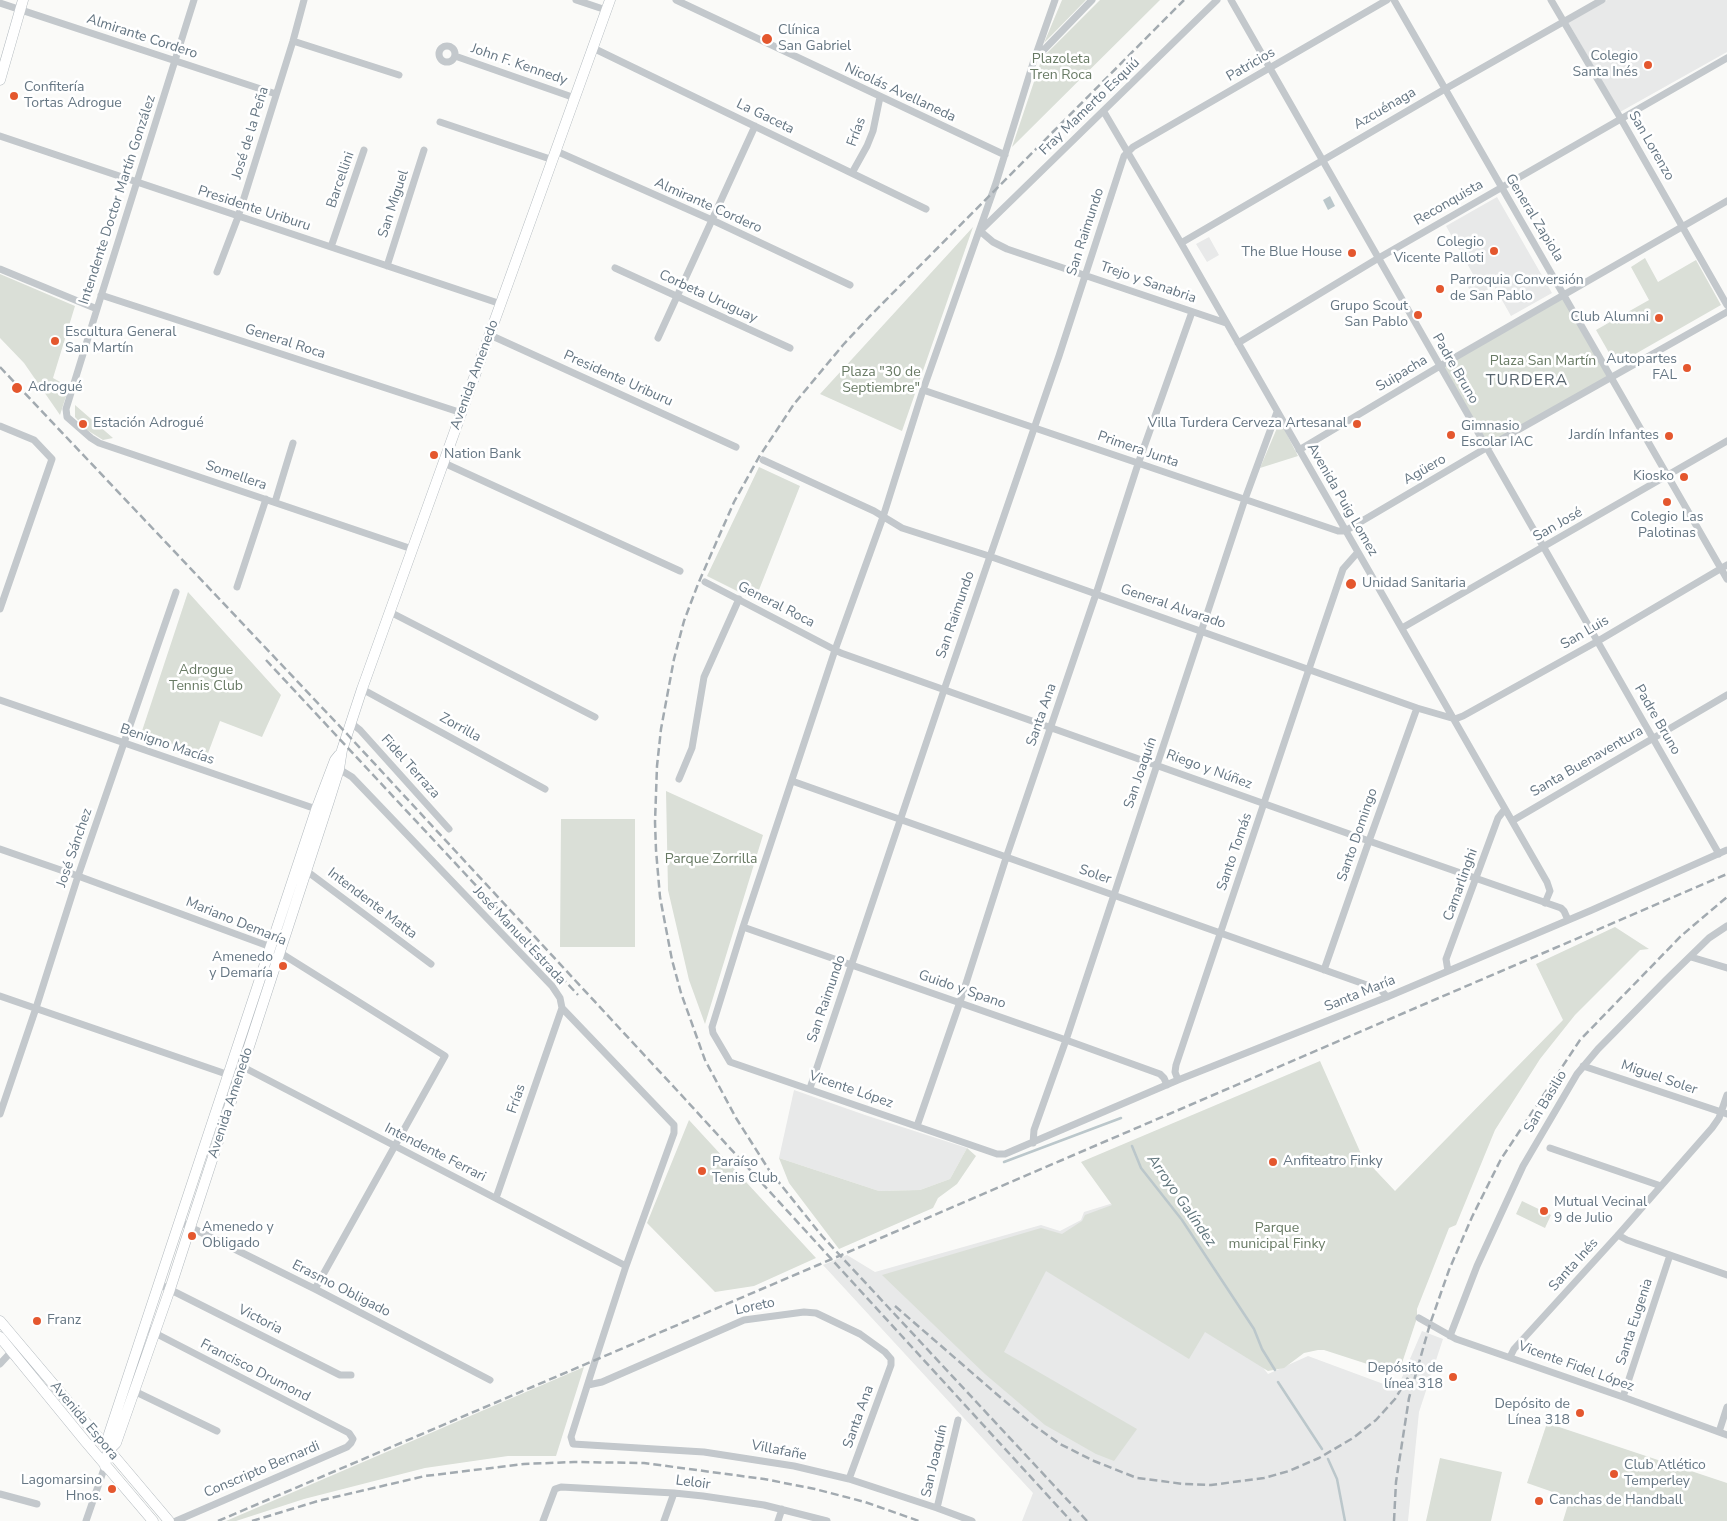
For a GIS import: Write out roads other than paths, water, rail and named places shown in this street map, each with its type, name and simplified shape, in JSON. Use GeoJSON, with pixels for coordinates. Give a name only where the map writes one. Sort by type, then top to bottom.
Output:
{"type":"FeatureCollection","features":[{"type":"Feature","properties":{"kind":"street","name":"Intendente Doctor Martín González"},"geometry":{"type":"LineString","coordinates":[[66,409],[194,0]]}},
{"type":"Feature","properties":{"kind":"street","name":"José de la Peña"},"geometry":{"type":"LineString","coordinates":[[217,272],[238,217],[304,0]]}},
{"type":"Feature","properties":{"kind":"street"},"geometry":{"type":"LineString","coordinates":[[576,0],[608,5]]}},
{"type":"Feature","properties":{"kind":"street","name":"Nicolás Avellaneda"},"geometry":{"type":"LineString","coordinates":[[676,0],[1005,156]]}},
{"type":"Feature","properties":{"kind":"street"},"geometry":{"type":"LineString","coordinates":[[743,927],[835,650],[883,517],[924,390],[980,231],[1055,0]]}},
{"type":"Feature","properties":{"kind":"street"},"geometry":{"type":"LineString","coordinates":[[1034,60],[1092,0]]}},
{"type":"Feature","properties":{"kind":"street","name":"Fray Mamerto Esquiú"},"geometry":{"type":"LineString","coordinates":[[980,231],[1217,0]]}},
{"type":"Feature","properties":{"kind":"street","name":"Padre Bruno"},"geometry":{"type":"LineString","coordinates":[[1230,0],[1719,854]]}},
{"type":"Feature","properties":{"kind":"street","name":"Patricios"},"geometry":{"type":"LineString","coordinates":[[1127,151],[1387,0]]}},
{"type":"Feature","properties":{"kind":"street","name":"General Zapiola"},"geometry":{"type":"LineString","coordinates":[[1394,0],[1667,476],[1724,567],[1727,579]]}},
{"type":"Feature","properties":{"kind":"street","name":"San Lorenzo"},"geometry":{"type":"LineString","coordinates":[[1551,0],[1727,305]]}},
{"type":"Feature","properties":{"kind":"street","name":"Azcuénaga"},"geometry":{"type":"LineString","coordinates":[[1181,243],[1602,0]]}},
{"type":"Feature","properties":{"kind":"street","name":"Almirante Cordero"},"geometry":{"type":"LineString","coordinates":[[0,3],[22,5],[276,94]]}},
{"type":"Feature","properties":{"kind":"street"},"geometry":{"type":"LineString","coordinates":[[0,80],[22,5]]}},
{"type":"Feature","properties":{"kind":"street","name":"Avenida Amenedo"},"geometry":{"type":"LineString","coordinates":[[321,811],[339,769],[342,750],[362,689],[608,5]]}},
{"type":"Feature","properties":{"kind":"street"},"geometry":{"type":"LineString","coordinates":[[293,41],[398,75]]}},
{"type":"Feature","properties":{"kind":"street","name":"La Gaceta"},"geometry":{"type":"LineString","coordinates":[[593,48],[926,209]]}},
{"type":"Feature","properties":{"kind":"street","name":"John F. Kennedy"},"geometry":{"type":"LineString","coordinates":[[455,56],[575,98]]}},
{"type":"Feature","properties":{"kind":"street","name":"Reconquista"},"geometry":{"type":"LineString","coordinates":[[1238,343],[1377,259],[1727,58]]}},
{"type":"Feature","properties":{"kind":"street","name":"Frías"},"geometry":{"type":"LineString","coordinates":[[852,174],[867,146],[880,98]]}},
{"type":"Feature","properties":{"kind":"street","name":"Avenida Puig Lomez"},"geometry":{"type":"LineString","coordinates":[[1104,112],[1506,809],[1549,887],[1549,895],[1545,903]]}},
{"type":"Feature","properties":{"kind":"street","name":"Almirante Cordero"},"geometry":{"type":"LineString","coordinates":[[440,122],[554,155],[712,220],[850,285]]}},
{"type":"Feature","properties":{"kind":"street"},"geometry":{"type":"LineString","coordinates":[[658,338],[755,126]]}},
{"type":"Feature","properties":{"kind":"street","name":"Presidente Uriburu"},"geometry":{"type":"LineString","coordinates":[[0,136],[501,304]]}},
{"type":"Feature","properties":{"kind":"street","name":"Barcellini"},"geometry":{"type":"LineString","coordinates":[[331,247],[364,150]]}},
{"type":"Feature","properties":{"kind":"street","name":"San Miguel"},"geometry":{"type":"LineString","coordinates":[[387,266],[424,150]]}},
{"type":"Feature","properties":{"kind":"street","name":"San Raimundo"},"geometry":{"type":"LineString","coordinates":[[810,1088],[1127,151]]}},
{"type":"Feature","properties":{"kind":"street","name":"Suipacha"},"geometry":{"type":"LineString","coordinates":[[1299,450],[1440,366],[1727,201]]}},
{"type":"Feature","properties":{"kind":"street","name":"Trejo y Sanabria"},"geometry":{"type":"LineString","coordinates":[[980,231],[993,242],[1007,249],[1226,322]]}},
{"type":"Feature","properties":{"kind":"street","name":"Corbeta Uruguay"},"geometry":{"type":"LineString","coordinates":[[615,268],[790,348]]}},
{"type":"Feature","properties":{"kind":"street"},"geometry":{"type":"LineString","coordinates":[[0,269],[96,309]]}},
{"type":"Feature","properties":{"kind":"street","name":"General Roca"},"geometry":{"type":"LineString","coordinates":[[101,295],[462,413]]}},
{"type":"Feature","properties":{"kind":"street","name":"Santa Ana"},"geometry":{"type":"LineString","coordinates":[[917,1126],[960,1002],[1006,858],[1138,464],[1192,312]]}},
{"type":"Feature","properties":{"kind":"street","name":"Agüero"},"geometry":{"type":"LineString","coordinates":[[1345,531],[1486,448],[1727,312]]}},
{"type":"Feature","properties":{"kind":"street","name":"Presidente Uriburu"},"geometry":{"type":"LineString","coordinates":[[490,335],[736,447]]}},
{"type":"Feature","properties":{"kind":"street","name":"Primera Junta"},"geometry":{"type":"LineString","coordinates":[[924,390],[1338,531],[1345,531]]}},
{"type":"Feature","properties":{"kind":"street","name":"Somellera"},"geometry":{"type":"LineString","coordinates":[[66,409],[67,417],[94,441],[412,549]]}},
{"type":"Feature","properties":{"kind":"street","name":"San Joaquín"},"geometry":{"type":"LineString","coordinates":[[1033,1142],[1034,1130],[1066,1040],[1245,499],[1277,412]]}},
{"type":"Feature","properties":{"kind":"street"},"geometry":{"type":"LineString","coordinates":[[0,426],[34,440],[52,459],[0,609]]}},
{"type":"Feature","properties":{"kind":"street","name":"San José"},"geometry":{"type":"LineString","coordinates":[[1402,628],[1727,441]]}},
{"type":"Feature","properties":{"kind":"street"},"geometry":{"type":"LineString","coordinates":[[274,502],[293,443]]}},
{"type":"Feature","properties":{"kind":"street"},"geometry":{"type":"LineString","coordinates":[[763,460],[874,511],[883,517]]}},
{"type":"Feature","properties":{"kind":"street"},"geometry":{"type":"LineString","coordinates":[[444,463],[680,571]]}},
{"type":"Feature","properties":{"kind":"street"},"geometry":{"type":"LineString","coordinates":[[237,587],[266,499]]}},
{"type":"Feature","properties":{"kind":"street","name":"General Alvarado"},"geometry":{"type":"LineString","coordinates":[[883,517],[902,528],[990,556],[1417,708],[1455,719]]}},
{"type":"Feature","properties":{"kind":"street","name":"Santo Tomás"},"geometry":{"type":"LineString","coordinates":[[1178,1080],[1176,1065],[1265,803],[1308,669],[1343,569],[1358,552]]}},
{"type":"Feature","properties":{"kind":"street","name":"San Luis"},"geometry":{"type":"LineString","coordinates":[[1455,719],[1598,640],[1724,567]]}},
{"type":"Feature","properties":{"kind":"street","name":"General Roca"},"geometry":{"type":"LineString","coordinates":[[705,582],[835,650]]}},
{"type":"Feature","properties":{"kind":"street","name":"José Sánchez"},"geometry":{"type":"LineString","coordinates":[[0,1114],[78,876],[176,592]]}},
{"type":"Feature","properties":{"kind":"street"},"geometry":{"type":"LineString","coordinates":[[680,779],[692,748],[704,677],[739,599]]}},
{"type":"Feature","properties":{"kind":"street"},"geometry":{"type":"LineString","coordinates":[[390,612],[595,716]]}},
{"type":"Feature","properties":{"kind":"street","name":"Riego y Núñez"},"geometry":{"type":"LineString","coordinates":[[835,650],[1561,908],[1568,920]]}},
{"type":"Feature","properties":{"kind":"street","name":"Zorrilla"},"geometry":{"type":"LineString","coordinates":[[362,689],[545,789]]}},
{"type":"Feature","properties":{"kind":"street","name":"Santa Buenaventura"},"geometry":{"type":"LineString","coordinates":[[1512,821],[1727,695]]}},
{"type":"Feature","properties":{"kind":"street","name":"Benigno Macías"},"geometry":{"type":"LineString","coordinates":[[0,700],[321,811]]}},
{"type":"Feature","properties":{"kind":"street","name":"Santo Domingo"},"geometry":{"type":"LineString","coordinates":[[1324,970],[1417,708]]}},
{"type":"Feature","properties":{"kind":"street","name":"Fidel Terraza"},"geometry":{"type":"LineString","coordinates":[[351,723],[360,730],[449,829]]}},
{"type":"Feature","properties":{"kind":"street","name":"Avenida Amenedo"},"geometry":{"type":"LineString","coordinates":[[108,1451],[116,1443],[170,1289],[185,1224],[229,1074],[275,949],[321,811],[335,760],[342,750]]}},
{"type":"Feature","properties":{"kind":"street","name":"José Manuel Estrada"},"geometry":{"type":"LineString","coordinates":[[339,769],[352,777],[552,986],[560,998],[562,1008],[674,1125],[674,1133],[626,1266]]}},
{"type":"Feature","properties":{"kind":"street","name":"Soler"},"geometry":{"type":"LineString","coordinates":[[792,781],[1381,990],[1387,996]]}},
{"type":"Feature","properties":{"kind":"street","name":"Camarlinghi"},"geometry":{"type":"LineString","coordinates":[[1448,971],[1446,959],[1498,818],[1506,809]]}},
{"type":"Feature","properties":{"kind":"street","name":"Mariano Demaría"},"geometry":{"type":"LineString","coordinates":[[0,848],[275,949],[445,1056],[396,1147]]}},
{"type":"Feature","properties":{"kind":"street","name":"Santa María"},"geometry":{"type":"LineString","coordinates":[[1000,1154],[1448,971],[1727,850]]}},
{"type":"Feature","properties":{"kind":"street","name":"Intendente Matta"},"geometry":{"type":"LineString","coordinates":[[302,867],[431,964]]}},
{"type":"Feature","properties":{"kind":"street","name":"San Basilio"},"geometry":{"type":"LineString","coordinates":[[1450,1336],[1477,1266],[1523,1166],[1559,1103],[1583,1066],[1610,1036],[1709,938],[1727,926]]}},
{"type":"Feature","properties":{"kind":"street","name":"Guido y Spano"},"geometry":{"type":"LineString","coordinates":[[743,927],[1160,1074],[1167,1085]]}},
{"type":"Feature","properties":{"kind":"street","name":"Vicente López"},"geometry":{"type":"LineString","coordinates":[[743,927],[712,1027],[713,1033],[730,1062],[1000,1154]]}},
{"type":"Feature","properties":{"kind":"street","name":"Avenida Amenedo"},"geometry":{"type":"LineString","coordinates":[[86,1521],[106,1466],[109,1434],[159,1284],[185,1224],[243,1067],[275,949]]}},
{"type":"Feature","properties":{"kind":"street"},"geometry":{"type":"LineString","coordinates":[[1691,957],[1727,968]]}},
{"type":"Feature","properties":{"kind":"street"},"geometry":{"type":"LineString","coordinates":[[0,996],[239,1079]]}},
{"type":"Feature","properties":{"kind":"street","name":"Frías"},"geometry":{"type":"LineString","coordinates":[[496,1198],[562,1008]]}},
{"type":"Feature","properties":{"kind":"street","name":"Intendente Ferrari"},"geometry":{"type":"LineString","coordinates":[[233,1063],[626,1266]]}},
{"type":"Feature","properties":{"kind":"street","name":"Miguel Soler"},"geometry":{"type":"LineString","coordinates":[[1583,1066],[1724,1113]]}},
{"type":"Feature","properties":{"kind":"street","name":"Santa Inés"},"geometry":{"type":"LineString","coordinates":[[1510,1357],[1514,1349],[1712,1128],[1724,1113],[1727,1095]]}},
{"type":"Feature","properties":{"kind":"street"},"geometry":{"type":"LineString","coordinates":[[315,1289],[396,1147]]}},
{"type":"Feature","properties":{"kind":"street"},"geometry":{"type":"LineString","coordinates":[[1550,1148],[1662,1186]]}},
{"type":"Feature","properties":{"kind":"street","name":"Erasmo Obligado"},"geometry":{"type":"LineString","coordinates":[[185,1224],[490,1380]]}},
{"type":"Feature","properties":{"kind":"street"},"geometry":{"type":"LineString","coordinates":[[1618,1235],[1627,1240],[1727,1275]]}},
{"type":"Feature","properties":{"kind":"street","name":"Santa Eugenia"},"geometry":{"type":"LineString","coordinates":[[1623,1397],[1670,1255]]}},
{"type":"Feature","properties":{"kind":"street"},"geometry":{"type":"LineString","coordinates":[[588,1385],[626,1266]]}},
{"type":"Feature","properties":{"kind":"street","name":"Victoria"},"geometry":{"type":"LineString","coordinates":[[159,1284],[340,1375],[351,1375]]}},
{"type":"Feature","properties":{"kind":"street","name":"Loreto"},"geometry":{"type":"LineString","coordinates":[[588,1385],[602,1382],[744,1320],[804,1312],[816,1313],[860,1334],[885,1352],[890,1357],[891,1363]]}},
{"type":"Feature","properties":{"kind":"street","name":"Vicente Fidel López"},"geometry":{"type":"LineString","coordinates":[[1419,1318],[1450,1336],[1727,1436]]}},
{"type":"Feature","properties":{"kind":"street","name":"Avenida Espora"},"geometry":{"type":"LineString","coordinates":[[0,1320],[108,1451],[169,1521]]}},
{"type":"Feature","properties":{"kind":"street","name":"Francisco Drumond"},"geometry":{"type":"LineString","coordinates":[[144,1328],[349,1433],[353,1439]]}},
{"type":"Feature","properties":{"kind":"street","name":"Avenida Espora"},"geometry":{"type":"LineString","coordinates":[[0,1337],[153,1521]]}},
{"type":"Feature","properties":{"kind":"street"},"geometry":{"type":"LineString","coordinates":[[0,1364],[12,1351]]}},
{"type":"Feature","properties":{"kind":"street","name":"Santa Ana"},"geometry":{"type":"LineString","coordinates":[[849,1479],[891,1363]]}},
{"type":"Feature","properties":{"kind":"street","name":"Villafañe"},"geometry":{"type":"LineString","coordinates":[[588,1385],[571,1437],[573,1444],[729,1455],[794,1466],[849,1479],[972,1521]]}},
{"type":"Feature","properties":{"kind":"street"},"geometry":{"type":"LineString","coordinates":[[134,1390],[217,1431]]}},
{"type":"Feature","properties":{"kind":"street"},"geometry":{"type":"LineString","coordinates":[[1719,1432],[1727,1407]]}},
{"type":"Feature","properties":{"kind":"street","name":"San Joaquín"},"geometry":{"type":"LineString","coordinates":[[937,1508],[958,1420]]}},
{"type":"Feature","properties":{"kind":"street","name":"Conscripto Bernardi"},"geometry":{"type":"LineString","coordinates":[[176,1521],[347,1447],[353,1439]]}},
{"type":"Feature","properties":{"kind":"street","name":"Leloir"},"geometry":{"type":"LineString","coordinates":[[543,1521],[555,1489],[561,1487],[674,1493],[744,1502],[782,1509],[827,1521]]}},
{"type":"Feature","properties":{"kind":"street"},"geometry":{"type":"LineString","coordinates":[[664,1521],[674,1493]]}},
{"type":"Feature","properties":{"kind":"street"},"geometry":{"type":"LineString","coordinates":[[0,1494],[36,1504]]}},
{"type":"Feature","properties":{"kind":"street"},"geometry":{"type":"LineString","coordinates":[[778,1521],[782,1509]]}},
{"type":"Feature","properties":{"kind":"waterway","name":"Arroyo Galíndez"},"geometry":{"type":"LineString","coordinates":[[1004,1162],[1121,1118]]}},
{"type":"Feature","properties":{"kind":"waterway","name":"Arroyo Galíndez"},"geometry":{"type":"LineString","coordinates":[[1132,1146],[1141,1168],[1182,1220],[1254,1329],[1262,1349],[1275,1370]]}},
{"type":"Feature","properties":{"kind":"waterway","name":"Arroyo Galíndez"},"geometry":{"type":"LineString","coordinates":[[1278,1382],[1322,1449]]}},
{"type":"Feature","properties":{"kind":"waterway","name":"Arroyo Galíndez"},"geometry":{"type":"LineString","coordinates":[[1328,1459],[1337,1479],[1345,1521]]}},
{"type":"Feature","properties":{"kind":"railway"},"geometry":{"type":"LineString","coordinates":[[1087,1521],[822,1236],[769,1170],[736,1118],[705,1060],[681,993],[672,960],[660,897],[656,850],[657,766],[661,729],[674,659],[684,621],[698,584],[734,502],[759,457],[794,404],[869,317],[1184,0]]}},
{"type":"Feature","properties":{"kind":"railway"},"geometry":{"type":"LineString","coordinates":[[0,367],[348,735],[685,1099],[1071,1521]]}},
{"type":"Feature","properties":{"kind":"railway"},"geometry":{"type":"LineString","coordinates":[[266,660],[578,995]]}},
{"type":"Feature","properties":{"kind":"railway"},"geometry":{"type":"LineString","coordinates":[[218,1521],[1727,874]]}},
{"type":"Feature","properties":{"kind":"railway"},"geometry":{"type":"LineString","coordinates":[[1394,1521],[1396,1482],[1409,1398],[1430,1324],[1449,1270],[1472,1217],[1501,1159],[1580,1040],[1681,936],[1727,897]]}},
{"type":"Feature","properties":{"kind":"railway"},"geometry":{"type":"LineString","coordinates":[[895,1306],[1032,1424],[1060,1444],[1094,1461],[1137,1478],[1184,1484],[1211,1485],[1264,1478],[1289,1471],[1319,1458],[1353,1438],[1376,1420],[1395,1399],[1412,1371]]}},
{"type":"Feature","properties":{"kind":"railway"},"geometry":{"type":"LineString","coordinates":[[252,1521],[318,1501],[425,1476],[524,1464],[574,1462],[644,1463],[764,1479],[815,1489],[865,1502],[919,1521]]}},
{"type":"Feature","properties":{"kind":"place","name":"Clínica San Gabriel"},"geometry":{"type":"Point","coordinates":[767,39]}},
{"type":"Feature","properties":{"kind":"place","name":"Colegio Santa Inés"},"geometry":{"type":"Point","coordinates":[1648,65]}},
{"type":"Feature","properties":{"kind":"place","name":"Confitería Tortas Adrogue"},"geometry":{"type":"Point","coordinates":[14,96]}},
{"type":"Feature","properties":{"kind":"place","name":"Colegio Vicente Palloti"},"geometry":{"type":"Point","coordinates":[1494,251]}},
{"type":"Feature","properties":{"kind":"place","name":"The Blue House"},"geometry":{"type":"Point","coordinates":[1352,253]}},
{"type":"Feature","properties":{"kind":"place","name":"Parroquia Conversión de San Pablo"},"geometry":{"type":"Point","coordinates":[1440,289]}},
{"type":"Feature","properties":{"kind":"place","name":"Grupo Scout San Pablo"},"geometry":{"type":"Point","coordinates":[1418,315]}},
{"type":"Feature","properties":{"kind":"place","name":"Club Alumni"},"geometry":{"type":"Point","coordinates":[1659,318]}},
{"type":"Feature","properties":{"kind":"place","name":"Escultura General San Martín"},"geometry":{"type":"Point","coordinates":[55,341]}},
{"type":"Feature","properties":{"kind":"place","name":"Autopartes FAL"},"geometry":{"type":"Point","coordinates":[1687,368]}},
{"type":"Feature","properties":{"kind":"place","name":"Adrogué"},"geometry":{"type":"Point","coordinates":[17,388]}},
{"type":"Feature","properties":{"kind":"place","name":"Estación Adrogué"},"geometry":{"type":"Point","coordinates":[83,424]}},
{"type":"Feature","properties":{"kind":"place","name":"Villa Turdera Cerveza Artesanal"},"geometry":{"type":"Point","coordinates":[1357,424]}},
{"type":"Feature","properties":{"kind":"place","name":"Gimnasio Escolar IAC"},"geometry":{"type":"Point","coordinates":[1451,435]}},
{"type":"Feature","properties":{"kind":"place","name":"Jardín Infantes"},"geometry":{"type":"Point","coordinates":[1669,436]}},
{"type":"Feature","properties":{"kind":"place","name":"Nation Bank"},"geometry":{"type":"Point","coordinates":[434,455]}},
{"type":"Feature","properties":{"kind":"place","name":"Kiosko"},"geometry":{"type":"Point","coordinates":[1684,477]}},
{"type":"Feature","properties":{"kind":"place","name":"Colegio Las Palotinas"},"geometry":{"type":"Point","coordinates":[1667,502]}},
{"type":"Feature","properties":{"kind":"place","name":"Unidad Sanitaria"},"geometry":{"type":"Point","coordinates":[1351,584]}},
{"type":"Feature","properties":{"kind":"place","name":"Amenedo y Demaría"},"geometry":{"type":"Point","coordinates":[283,966]}},
{"type":"Feature","properties":{"kind":"place","name":"Anfiteatro Finky"},"geometry":{"type":"Point","coordinates":[1273,1162]}},
{"type":"Feature","properties":{"kind":"place","name":"Paraíso Tenis Club"},"geometry":{"type":"Point","coordinates":[702,1171]}},
{"type":"Feature","properties":{"kind":"place","name":"Mutual Vecinal 9 de Julio"},"geometry":{"type":"Point","coordinates":[1544,1211]}},
{"type":"Feature","properties":{"kind":"place","name":"Amenedo y Obligado"},"geometry":{"type":"Point","coordinates":[192,1236]}},
{"type":"Feature","properties":{"kind":"place","name":"Franz"},"geometry":{"type":"Point","coordinates":[37,1321]}},
{"type":"Feature","properties":{"kind":"place","name":"Depósito de línea 318"},"geometry":{"type":"Point","coordinates":[1453,1377]}},
{"type":"Feature","properties":{"kind":"place","name":"Depósito de Línea 318"},"geometry":{"type":"Point","coordinates":[1580,1413]}},
{"type":"Feature","properties":{"kind":"place","name":"Club Atlético Temperley"},"geometry":{"type":"Point","coordinates":[1614,1474]}},
{"type":"Feature","properties":{"kind":"place","name":"Lagomarsino Hnos."},"geometry":{"type":"Point","coordinates":[112,1489]}},
{"type":"Feature","properties":{"kind":"place","name":"Canchas de Handball"},"geometry":{"type":"Point","coordinates":[1539,1501]}},
{"type":"Feature","properties":{"kind":"district","name":"TURDERA"},"geometry":{"type":"Point","coordinates":[1527,381]}},
{"type":"Feature","properties":{"kind":"park label","name":"Plazoleta Tren Roca"},"geometry":{"type":"Point","coordinates":[1061,68]}},
{"type":"Feature","properties":{"kind":"park label","name":"Plaza San Martín"},"geometry":{"type":"Point","coordinates":[1543,362]}},
{"type":"Feature","properties":{"kind":"park label","name":"Plaza \"30 de Septiembre\""},"geometry":{"type":"Point","coordinates":[881,382]}},
{"type":"Feature","properties":{"kind":"park label","name":"Adrogue Tennis Club"},"geometry":{"type":"Point","coordinates":[206,680]}},
{"type":"Feature","properties":{"kind":"park label","name":"Parque Zorrilla"},"geometry":{"type":"Point","coordinates":[711,860]}},
{"type":"Feature","properties":{"kind":"park label","name":"Parque municipal Finky"},"geometry":{"type":"Point","coordinates":[1277,1238]}}]}
